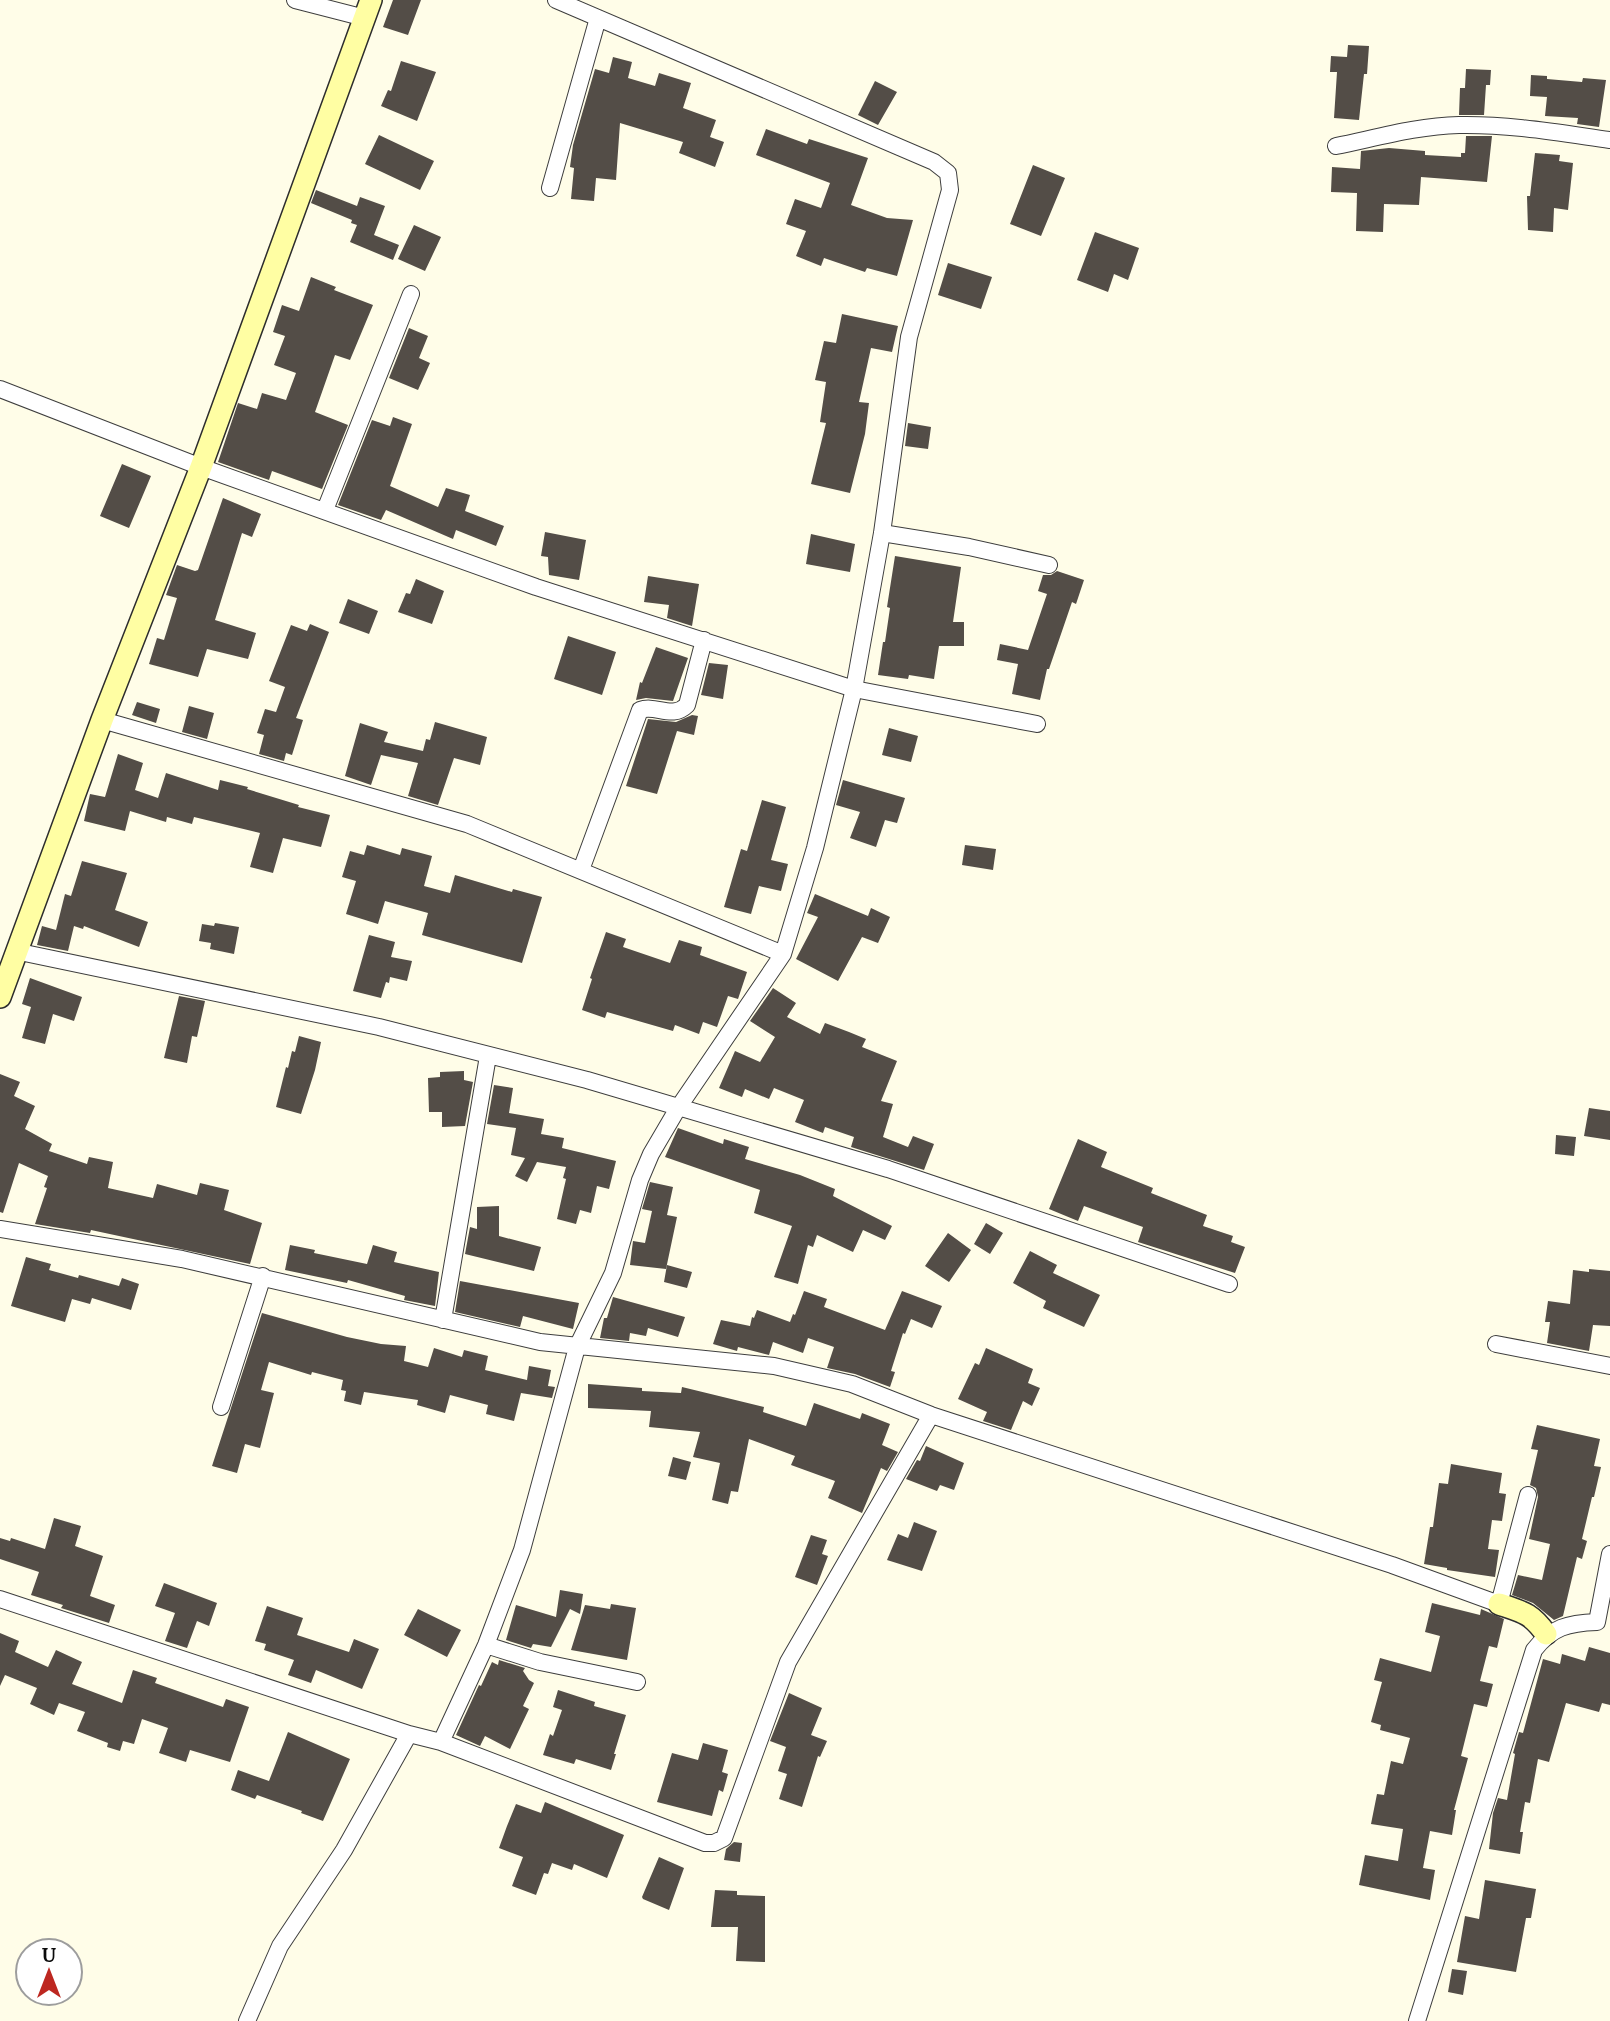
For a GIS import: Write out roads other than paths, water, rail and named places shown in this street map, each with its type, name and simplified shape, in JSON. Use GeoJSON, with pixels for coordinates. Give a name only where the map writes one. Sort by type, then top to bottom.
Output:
{"type":"FeatureCollection","features":[{"type":"Feature","properties":{"kind":"street"},"geometry":{"type":"LineString","coordinates":[[0,997],[102,720],[201,467],[368,9],[295,0]]}},
{"type":"Feature","properties":{"kind":"street"},"geometry":{"type":"LineString","coordinates":[[441,1742],[486,1646],[522,1550],[577,1348],[614,1273],[640,1180],[651,1154],[678,1108],[783,954],[815,848],[854,689],[882,533],[909,337],[950,190],[948,173],[934,162],[556,0]]}},
{"type":"Feature","properties":{"kind":"street"},"geometry":{"type":"LineString","coordinates":[[550,188],[598,18]]}},
{"type":"Feature","properties":{"kind":"street"},"geometry":{"type":"LineString","coordinates":[[1336,146],[1422,128],[1456,125],[1499,125],[1610,140]]}},
{"type":"Feature","properties":{"kind":"street"},"geometry":{"type":"LineString","coordinates":[[325,510],[411,294]]}},
{"type":"Feature","properties":{"kind":"street"},"geometry":{"type":"LineString","coordinates":[[0,389],[201,467],[536,587],[854,689],[1037,724]]}},
{"type":"Feature","properties":{"kind":"street"},"geometry":{"type":"LineString","coordinates":[[882,533],[969,547],[1049,565]]}},
{"type":"Feature","properties":{"kind":"street"},"geometry":{"type":"LineString","coordinates":[[581,870],[640,710],[648,708],[673,713],[687,705],[704,640]]}},
{"type":"Feature","properties":{"kind":"street"},"geometry":{"type":"LineString","coordinates":[[102,720],[467,824],[783,954]]}},
{"type":"Feature","properties":{"kind":"street"},"geometry":{"type":"LineString","coordinates":[[15,951],[354,1021],[587,1080],[888,1169],[1229,1284]]}},
{"type":"Feature","properties":{"kind":"street"},"geometry":{"type":"LineString","coordinates":[[443,1320],[488,1056]]}},
{"type":"Feature","properties":{"kind":"street"},"geometry":{"type":"LineString","coordinates":[[0,1229],[182,1259],[540,1342],[577,1348],[774,1366],[852,1384],[931,1415],[1392,1565],[1527,1613],[1546,1634]]}},
{"type":"Feature","properties":{"kind":"street"},"geometry":{"type":"LineString","coordinates":[[221,1407],[263,1276]]}},
{"type":"Feature","properties":{"kind":"street"},"geometry":{"type":"LineString","coordinates":[[1496,1344],[1610,1366]]}},
{"type":"Feature","properties":{"kind":"street"},"geometry":{"type":"LineString","coordinates":[[0,1599],[409,1734],[441,1742],[705,1843],[720,1841],[724,1838],[788,1662],[931,1415]]}},
{"type":"Feature","properties":{"kind":"street"},"geometry":{"type":"LineString","coordinates":[[1499,1604],[1528,1495]]}},
{"type":"Feature","properties":{"kind":"street"},"geometry":{"type":"LineString","coordinates":[[1418,2021],[1534,1650],[1546,1634],[1578,1622],[1604,1624],[1610,1554]]}},
{"type":"Feature","properties":{"kind":"street"},"geometry":{"type":"LineString","coordinates":[[486,1646],[540,1662],[637,1682]]}},
{"type":"Feature","properties":{"kind":"street"},"geometry":{"type":"LineString","coordinates":[[247,2021],[280,1946],[344,1850],[409,1734]]}}]}
